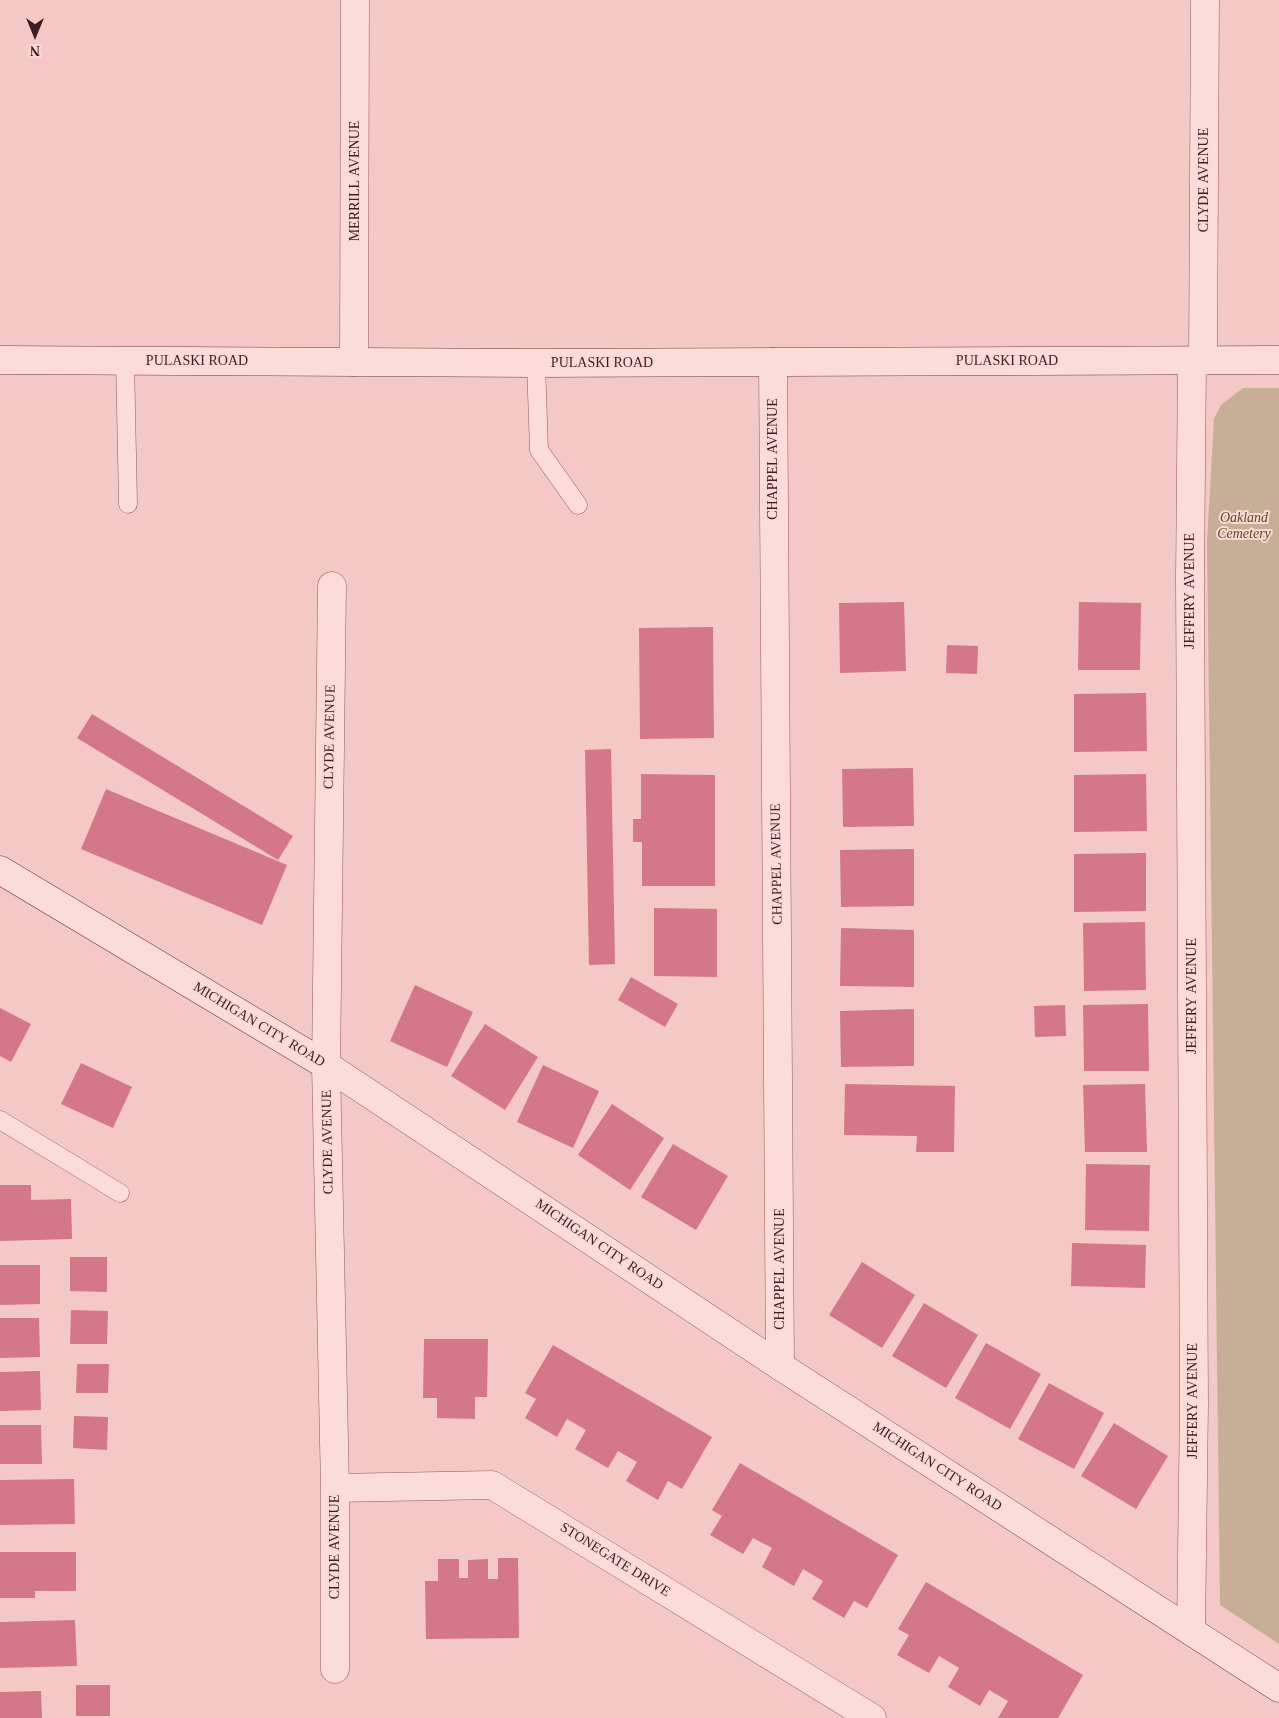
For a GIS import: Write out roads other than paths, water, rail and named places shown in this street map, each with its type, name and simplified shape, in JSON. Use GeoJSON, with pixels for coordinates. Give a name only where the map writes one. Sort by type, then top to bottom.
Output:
{"type":"FeatureCollection","features":[{"type":"Feature","properties":{"kind":"street","name":"MERRILL AVENUE"},"geometry":{"type":"LineString","coordinates":[[354,362],[355,0]]}},
{"type":"Feature","properties":{"kind":"street","name":"CLYDE AVENUE"},"geometry":{"type":"LineString","coordinates":[[1198,360],[1205,0]]}},
{"type":"Feature","properties":{"kind":"street","name":"PULASKI ROAD"},"geometry":{"type":"LineString","coordinates":[[0,360],[536,363],[1279,360]]}},
{"type":"Feature","properties":{"kind":"street","name":"JEFFERY AVENUE"},"geometry":{"type":"LineString","coordinates":[[1191,1631],[1194,1404],[1190,589],[1198,360]]}},
{"type":"Feature","properties":{"kind":"street","name":"CHAPPEL AVENUE"},"geometry":{"type":"LineString","coordinates":[[773,362],[780,1366]]}},
{"type":"Feature","properties":{"kind":"street","name":"CLYDE AVENUE"},"geometry":{"type":"LineString","coordinates":[[332,586],[326,1065],[335,1488],[335,1669]]}},
{"type":"Feature","properties":{"kind":"street","name":"MICHIGAN CITY ROAD"},"geometry":{"type":"LineString","coordinates":[[0,870],[326,1065],[780,1366],[1279,1688]]}},
{"type":"Feature","properties":{"kind":"street","name":"STONEGATE DRIVE"},"geometry":{"type":"LineString","coordinates":[[335,1488],[492,1485],[872,1718]]}},
{"type":"Feature","properties":{"kind":"lane"},"geometry":{"type":"LineString","coordinates":[[124,360],[128,504]]}},
{"type":"Feature","properties":{"kind":"lane"},"geometry":{"type":"LineString","coordinates":[[536,363],[538,450],[578,505]]}},
{"type":"Feature","properties":{"kind":"lane"},"geometry":{"type":"LineString","coordinates":[[0,1120],[120,1193]]}},
{"type":"Feature","properties":{"kind":"park label","name":"Oakland Cemetery"},"geometry":{"type":"Point","coordinates":[1244,526]}}]}
